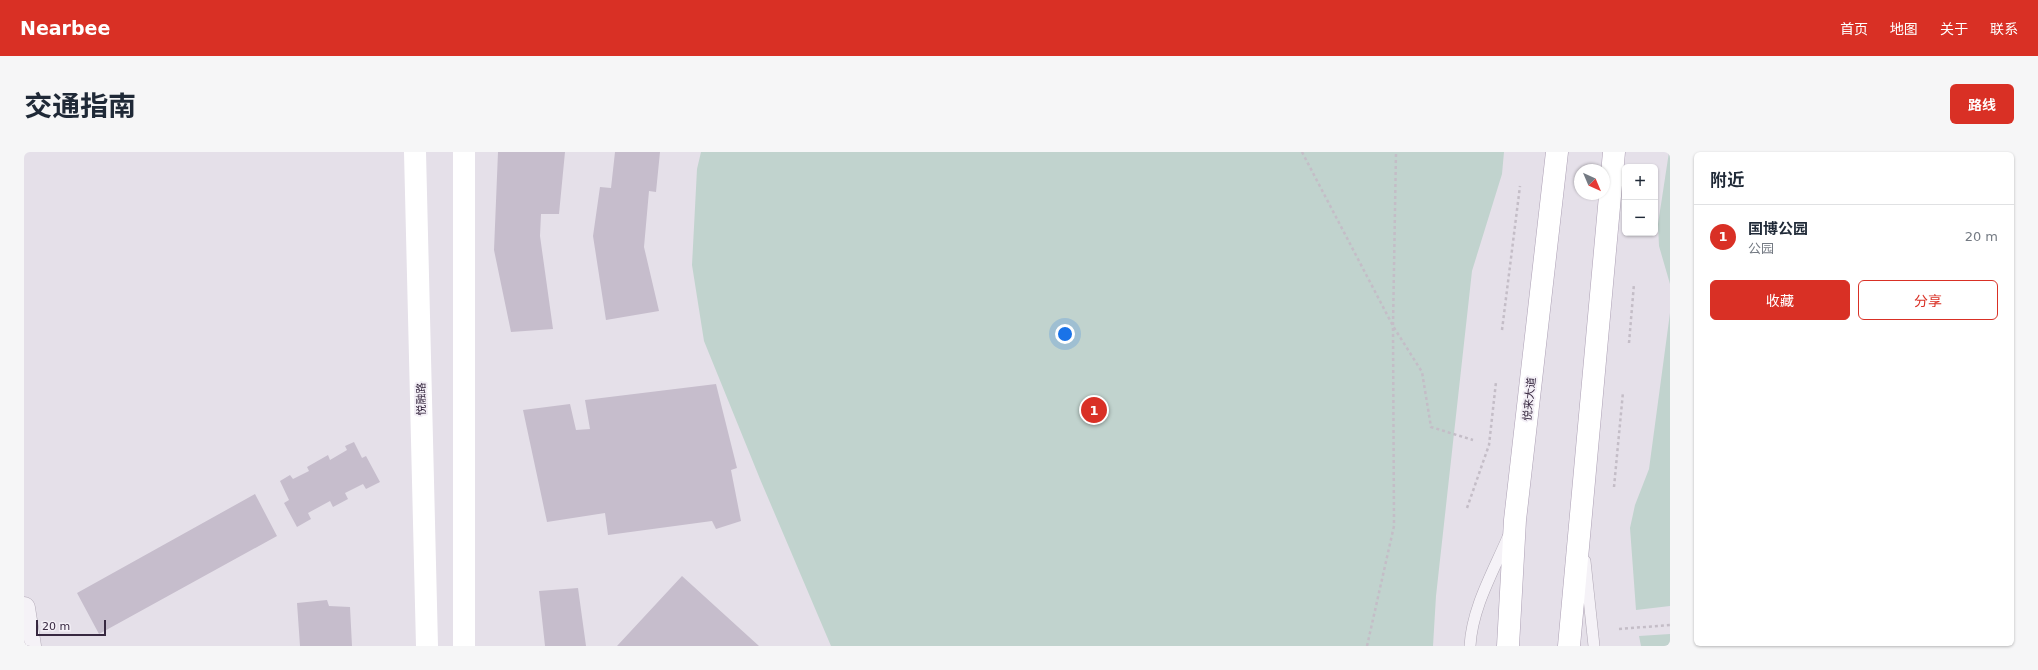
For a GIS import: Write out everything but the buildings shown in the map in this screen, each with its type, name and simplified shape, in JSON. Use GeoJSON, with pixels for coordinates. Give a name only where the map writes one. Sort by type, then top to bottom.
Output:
{"type":"FeatureCollection","features":[{"type":"Feature","properties":{"kind":"main road","name":"悦融路"},"geometry":{"type":"LineString","coordinates":[[415,152],[427,646]]}},
{"type":"Feature","properties":{"kind":"main road"},"geometry":{"type":"LineString","coordinates":[[464,152],[464,646]]}},
{"type":"Feature","properties":{"kind":"main road"},"geometry":{"type":"LineString","coordinates":[[1569,646],[1614,152]]}},
{"type":"Feature","properties":{"kind":"main road","name":"悦来大道"},"geometry":{"type":"LineString","coordinates":[[1508,646],[1515,520],[1556,156]]}},
{"type":"Feature","properties":{"kind":"street"},"geometry":{"type":"LineString","coordinates":[[24,608],[30,646]]}},
{"type":"Feature","properties":{"kind":"lane"},"geometry":{"type":"LineString","coordinates":[[1580,519],[1594,646]]}},
{"type":"Feature","properties":{"kind":"lane"},"geometry":{"type":"LineString","coordinates":[[1470,646],[1474,620],[1480,603],[1515,520]]}},
{"type":"Feature","properties":{"kind":"path"},"geometry":{"type":"LineString","coordinates":[[1302,152],[1393,326],[1422,372],[1431,427],[1473,440]]}},
{"type":"Feature","properties":{"kind":"path"},"geometry":{"type":"LineString","coordinates":[[1366,646],[1394,526],[1393,326],[1396,152]]}},
{"type":"Feature","properties":{"kind":"path"},"geometry":{"type":"LineString","coordinates":[[1502,330],[1520,186]]}},
{"type":"Feature","properties":{"kind":"path"},"geometry":{"type":"LineString","coordinates":[[1628,343],[1634,284]]}},
{"type":"Feature","properties":{"kind":"path"},"geometry":{"type":"LineString","coordinates":[[1467,508],[1489,445],[1496,382]]}},
{"type":"Feature","properties":{"kind":"path"},"geometry":{"type":"LineString","coordinates":[[1614,487],[1623,392]]}},
{"type":"Feature","properties":{"kind":"path"},"geometry":{"type":"LineString","coordinates":[[1619,629],[1670,625]]}},
{"type":"Feature","properties":{"kind":"shaded area"},"geometry":{"type":"Polygon","coordinates":[[[701,152],[1504,152],[1502,174],[1472,271],[1436,596],[1433,646],[831,646],[760,479],[704,341],[692,265],[697,169],[701,152]]]}},
{"type":"Feature","properties":{"kind":"shaded area"},"geometry":{"type":"Polygon","coordinates":[[[1670,152],[1670,284],[1659,246],[1658,224],[1670,152]]]}},
{"type":"Feature","properties":{"kind":"shaded area"},"geometry":{"type":"Polygon","coordinates":[[[1670,313],[1670,606],[1636,610],[1630,528],[1635,505],[1649,469],[1670,313]]]}},
{"type":"Feature","properties":{"kind":"shaded area"},"geometry":{"type":"Polygon","coordinates":[[[1670,634],[1670,646],[1641,646],[1639,636],[1670,634]]]}},
{"type":"Feature","properties":{"kind":"place","name":"国博公园"},"geometry":{"type":"Point","coordinates":[1094,410]}}]}
